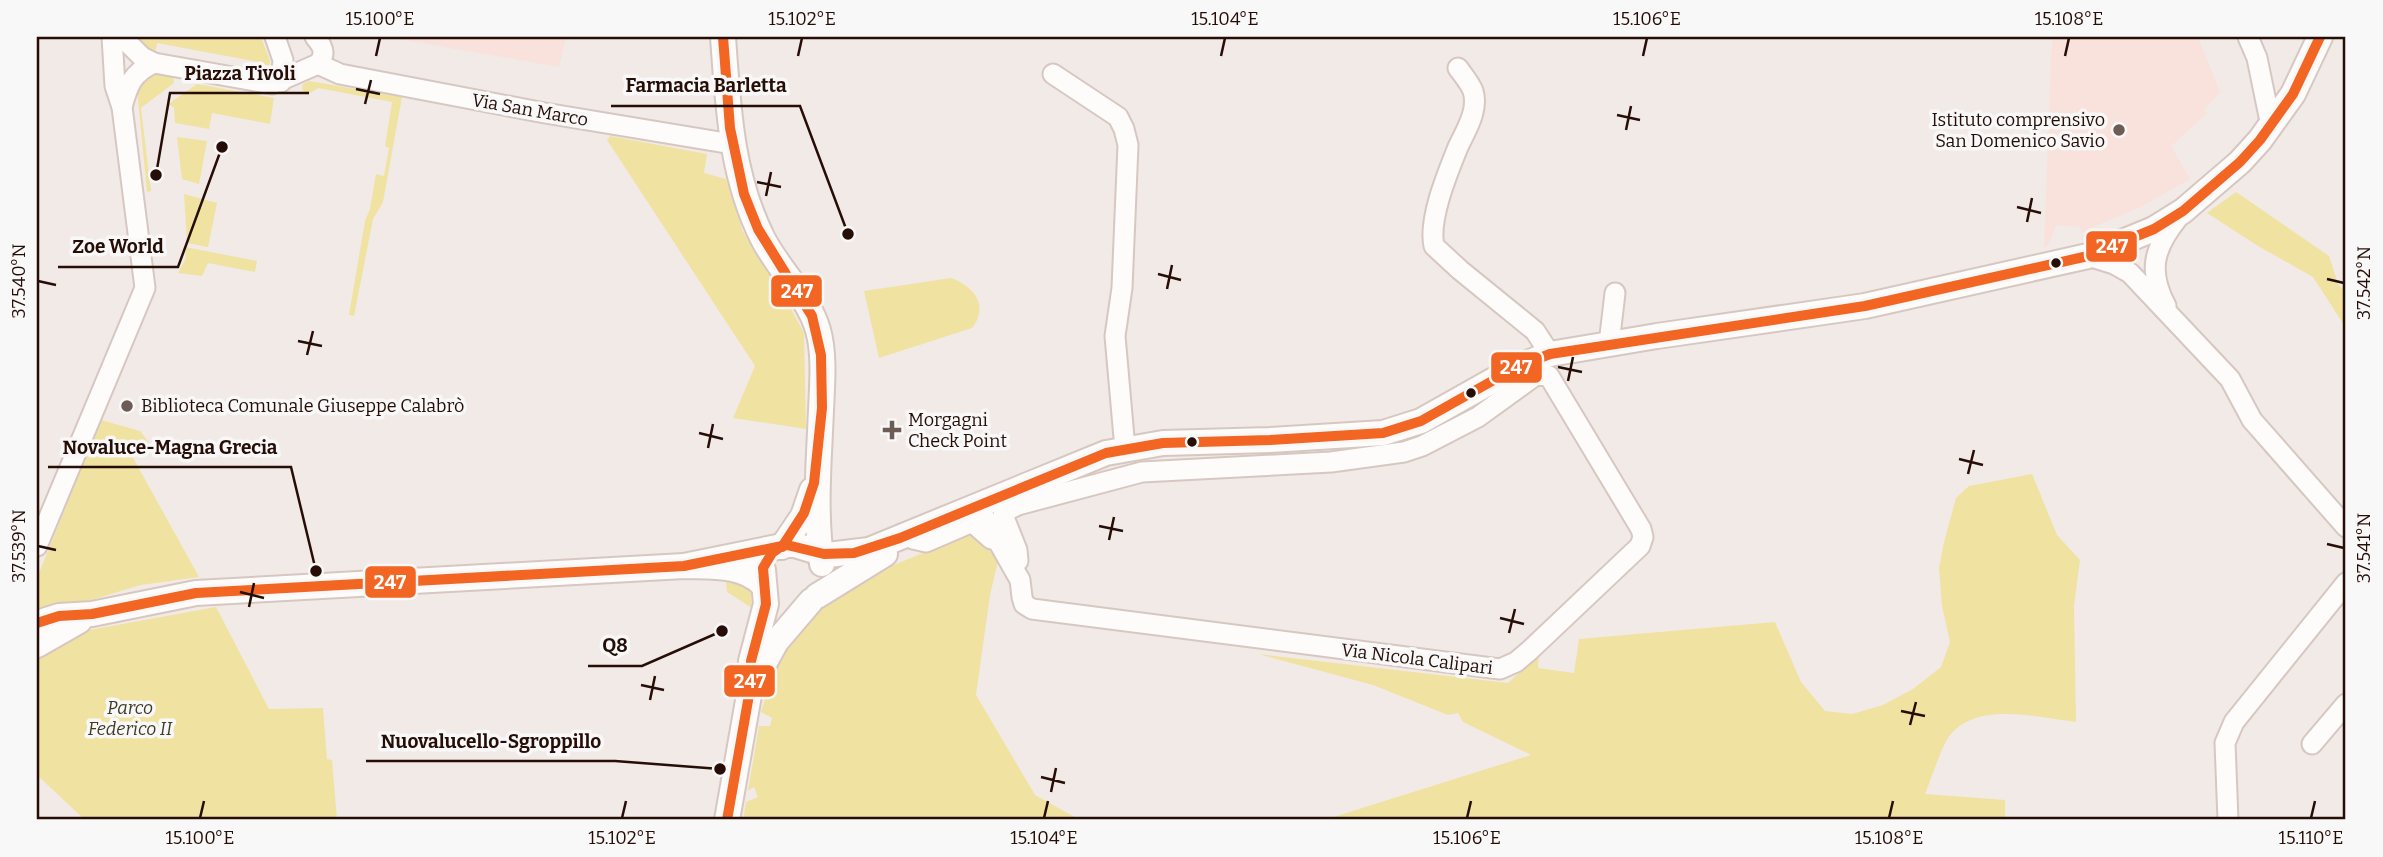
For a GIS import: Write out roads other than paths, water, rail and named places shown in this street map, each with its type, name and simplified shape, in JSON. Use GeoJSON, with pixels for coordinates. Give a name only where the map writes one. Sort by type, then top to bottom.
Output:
{"type":"FeatureCollection","features":[{"type":"Feature","properties":{"kind":"main road"},"geometry":{"type":"LineString","coordinates":[[723,37],[732,144],[751,215],[765,243],[812,316],[818,331],[822,384],[817,469],[818,556],[824,581],[814,598],[776,642],[749,695]]}},
{"type":"Feature","properties":{"kind":"main road"},"geometry":{"type":"LineString","coordinates":[[684,566],[795,545],[818,556],[869,550],[978,506],[1015,498],[1107,453],[1163,443],[1383,433],[1402,429],[1430,417],[1539,363],[1609,344],[1865,306],[2088,256],[2154,229],[2183,211],[2240,162],[2271,127],[2293,94],[2320,37]]}},
{"type":"Feature","properties":{"kind":"main road"},"geometry":{"type":"LineString","coordinates":[[727,820],[749,695],[751,661],[766,604],[762,576],[766,560],[780,548],[803,516],[817,469]]}},
{"type":"Feature","properties":{"kind":"main road"},"geometry":{"type":"LineString","coordinates":[[818,519],[841,539],[853,546],[869,550]]}},
{"type":"Feature","properties":{"kind":"main road"},"geometry":{"type":"LineString","coordinates":[[37,623],[59,616],[92,614],[196,593],[684,566],[734,569],[756,577],[775,600],[788,606],[796,606],[913,539],[934,523]]}},
{"type":"Feature","properties":{"kind":"main road"},"geometry":{"type":"LineString","coordinates":[[37,645],[92,614]]}},
{"type":"Feature","properties":{"kind":"street"},"geometry":{"type":"LineString","coordinates":[[37,546],[145,288],[122,107],[115,86],[112,37]]}},
{"type":"Feature","properties":{"kind":"street"},"geometry":{"type":"LineString","coordinates":[[122,37],[142,57],[154,63],[272,84],[281,82],[321,51]]}},
{"type":"Feature","properties":{"kind":"street"},"geometry":{"type":"LineString","coordinates":[[275,37],[283,60],[281,82]]}},
{"type":"Feature","properties":{"kind":"street"},"geometry":{"type":"LineString","coordinates":[[2248,37],[2274,89],[2278,93],[2293,94]]}},
{"type":"Feature","properties":{"kind":"street","name":"Via San Marco"},"geometry":{"type":"LineString","coordinates":[[321,51],[340,74],[732,144]]}},
{"type":"Feature","properties":{"kind":"street"},"geometry":{"type":"LineString","coordinates":[[2257,58],[2271,127]]}},
{"type":"Feature","properties":{"kind":"street"},"geometry":{"type":"LineString","coordinates":[[122,107],[134,76],[154,63]]}},
{"type":"Feature","properties":{"kind":"street"},"geometry":{"type":"LineString","coordinates":[[1020,580],[1017,550],[1003,515],[1015,498],[1142,472],[1331,462],[1404,452],[1478,418],[1539,363],[1535,331],[1491,297],[1434,246],[1433,228],[1439,205],[1454,159],[1472,117],[1474,104],[1473,91],[1458,68]]}},
{"type":"Feature","properties":{"kind":"street"},"geometry":{"type":"LineString","coordinates":[[1053,74],[1118,117],[1128,145],[1122,288],[1115,336],[1125,449]]}},
{"type":"Feature","properties":{"kind":"street"},"geometry":{"type":"LineString","coordinates":[[2171,317],[2155,281],[2155,262],[2165,234],[2183,211]]}},
{"type":"Feature","properties":{"kind":"street"},"geometry":{"type":"LineString","coordinates":[[2131,240],[2155,262]]}},
{"type":"Feature","properties":{"kind":"street"},"geometry":{"type":"LineString","coordinates":[[2130,273],[2131,240]]}},
{"type":"Feature","properties":{"kind":"street"},"geometry":{"type":"LineString","coordinates":[[2088,256],[2114,264],[2130,273],[2230,379],[2252,420],[2346,527]]}},
{"type":"Feature","properties":{"kind":"street"},"geometry":{"type":"LineString","coordinates":[[1609,344],[1615,293]]}},
{"type":"Feature","properties":{"kind":"street","name":"Via Nicola Calipari"},"geometry":{"type":"LineString","coordinates":[[1004,552],[1020,580],[1024,604],[1031,610],[1500,669],[1529,651],[1640,546],[1643,537],[1642,529],[1539,363]]}},
{"type":"Feature","properties":{"kind":"street"},"geometry":{"type":"LineString","coordinates":[[978,506],[1004,552]]}},
{"type":"Feature","properties":{"kind":"street"},"geometry":{"type":"LineString","coordinates":[[913,539],[926,542],[968,524],[974,524],[1004,552]]}},
{"type":"Feature","properties":{"kind":"street"},"geometry":{"type":"LineString","coordinates":[[2228,820],[2225,743],[2234,722],[2346,583]]}},
{"type":"Feature","properties":{"kind":"street"},"geometry":{"type":"LineString","coordinates":[[2312,744],[2346,704]]}},
{"type":"Feature","properties":{"kind":"place","name":"Istituto comprensivo San Domenico Savio"},"geometry":{"type":"Point","coordinates":[2119,130]}},
{"type":"Feature","properties":{"kind":"place","name":"Zoe World"},"geometry":{"type":"Point","coordinates":[222,147]}},
{"type":"Feature","properties":{"kind":"place","name":"Piazza Tivoli"},"geometry":{"type":"Point","coordinates":[156,175]}},
{"type":"Feature","properties":{"kind":"place","name":"Farmacia Barletta"},"geometry":{"type":"Point","coordinates":[848,234]}},
{"type":"Feature","properties":{"kind":"place","name":"Biblioteca Comunale Giuseppe Calabrò"},"geometry":{"type":"Point","coordinates":[127,406]}},
{"type":"Feature","properties":{"kind":"place","name":"Morgagni Check Point"},"geometry":{"type":"Point","coordinates":[892,430]}},
{"type":"Feature","properties":{"kind":"place","name":"Novaluce-Magna Grecia"},"geometry":{"type":"Point","coordinates":[316,571]}},
{"type":"Feature","properties":{"kind":"place","name":"Q8"},"geometry":{"type":"Point","coordinates":[722,631]}},
{"type":"Feature","properties":{"kind":"place","name":"Nuovalucello-Sgroppillo"},"geometry":{"type":"Point","coordinates":[720,769]}},
{"type":"Feature","properties":{"kind":"park label","name":"Parco Federico II"},"geometry":{"type":"Point","coordinates":[130,718]}}]}
